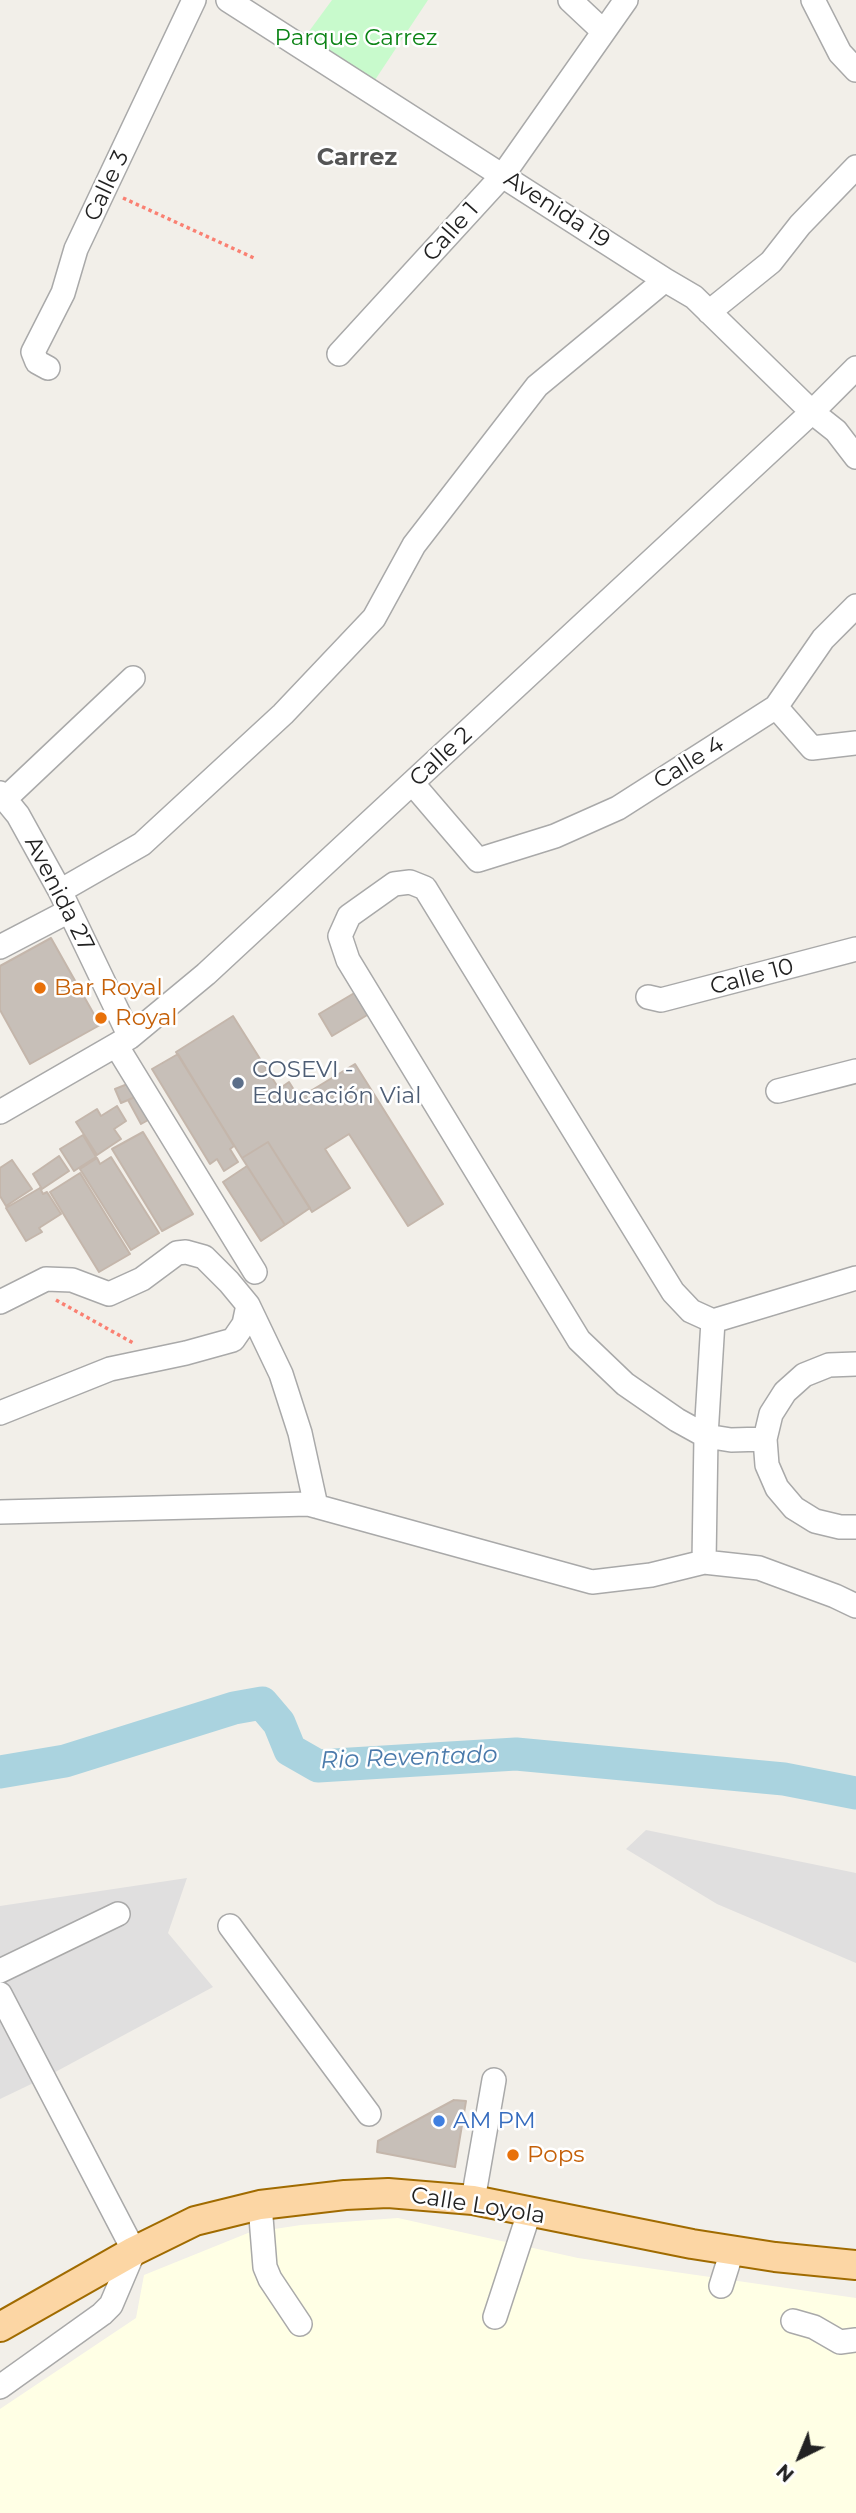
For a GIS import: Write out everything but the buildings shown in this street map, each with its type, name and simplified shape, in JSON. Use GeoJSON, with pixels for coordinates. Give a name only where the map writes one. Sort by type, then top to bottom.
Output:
{"type":"FeatureCollection","features":[{"type":"Feature","properties":{"kind":"main road","name":"Calle Loyola"},"geometry":{"type":"LineString","coordinates":[[0,2327],[134,2251],[195,2221],[298,2199],[388,2193],[473,2200],[528,2213],[732,2251],[856,2265]]}},
{"type":"Feature","properties":{"kind":"street","name":"Calle 3"},"geometry":{"type":"LineString","coordinates":[[48,368],[37,362],[33,352],[63,293],[76,249],[194,0]]}},
{"type":"Feature","properties":{"kind":"street","name":"Avenida 19"},"geometry":{"type":"LineString","coordinates":[[228,0],[694,296],[836,431],[856,457]]}},
{"type":"Feature","properties":{"kind":"street"},"geometry":{"type":"LineString","coordinates":[[570,0],[603,31]]}},
{"type":"Feature","properties":{"kind":"street","name":"Calle 1"},"geometry":{"type":"LineString","coordinates":[[339,354],[503,175],[626,0]]}},
{"type":"Feature","properties":{"kind":"street"},"geometry":{"type":"LineString","coordinates":[[813,0],[840,53],[856,70]]}},
{"type":"Feature","properties":{"kind":"street"},"geometry":{"type":"LineString","coordinates":[[709,312],[771,262],[800,225],[856,167]]}},
{"type":"Feature","properties":{"kind":"street"},"geometry":{"type":"LineString","coordinates":[[0,947],[142,845],[283,714],[374,618],[414,545],[537,387],[665,280]]}},
{"type":"Feature","properties":{"kind":"street","name":"Calle 2"},"geometry":{"type":"LineString","coordinates":[[0,1112],[123,1041],[206,974],[813,412],[856,368]]}},
{"type":"Feature","properties":{"kind":"street","name":"Calle 4"},"geometry":{"type":"LineString","coordinates":[[413,784],[478,860],[555,836],[618,808],[776,707],[824,639],[856,606]]}},
{"type":"Feature","properties":{"kind":"street"},"geometry":{"type":"LineString","coordinates":[[3,796],[133,678]]}},
{"type":"Feature","properties":{"kind":"street"},"geometry":{"type":"LineString","coordinates":[[776,707],[812,748],[856,743]]}},
{"type":"Feature","properties":{"kind":"street","name":"Avenida 27"},"geometry":{"type":"LineString","coordinates":[[3,796],[18,815],[65,901],[123,1041],[255,1272]]}},
{"type":"Feature","properties":{"kind":"street"},"geometry":{"type":"LineString","coordinates":[[765,1439],[731,1440],[706,1436],[652,1405],[599,1362],[579,1340],[348,960],[340,936],[349,916],[394,884],[410,881],[425,888],[673,1292],[691,1311],[713,1321],[856,1278]]}},
{"type":"Feature","properties":{"kind":"street","name":"Calle 10"},"geometry":{"type":"LineString","coordinates":[[648,997],[661,1000],[856,949]]}},
{"type":"Feature","properties":{"kind":"street"},"geometry":{"type":"LineString","coordinates":[[778,1091],[856,1071]]}},
{"type":"Feature","properties":{"kind":"street"},"geometry":{"type":"LineString","coordinates":[[0,1302],[46,1279],[72,1280],[109,1294],[142,1279],[177,1253],[204,1256],[248,1305],[281,1374],[300,1433],[316,1506]]}},
{"type":"Feature","properties":{"kind":"street"},"geometry":{"type":"LineString","coordinates":[[0,1413],[110,1369],[233,1340],[244,1324],[248,1305]]}},
{"type":"Feature","properties":{"kind":"street"},"geometry":{"type":"LineString","coordinates":[[704,1562],[706,1436],[713,1321]]}},
{"type":"Feature","properties":{"kind":"street"},"geometry":{"type":"LineString","coordinates":[[856,1364],[829,1365],[804,1375],[785,1392],[771,1414],[765,1439],[767,1465],[777,1488],[794,1507],[815,1521],[840,1527],[856,1527]]}},
{"type":"Feature","properties":{"kind":"street"},"geometry":{"type":"LineString","coordinates":[[0,1512],[308,1504],[592,1582],[651,1574],[704,1562],[759,1568],[856,1606]]}},
{"type":"Feature","properties":{"kind":"street"},"geometry":{"type":"LineString","coordinates":[[0,1971],[118,1914]]}},
{"type":"Feature","properties":{"kind":"street"},"geometry":{"type":"LineString","coordinates":[[230,1926],[369,2115]]}},
{"type":"Feature","properties":{"kind":"street"},"geometry":{"type":"LineString","coordinates":[[0,1994],[134,2251],[111,2305],[0,2386]]}},
{"type":"Feature","properties":{"kind":"street"},"geometry":{"type":"LineString","coordinates":[[473,2200],[494,2080]]}},
{"type":"Feature","properties":{"kind":"street"},"geometry":{"type":"LineString","coordinates":[[260,2205],[265,2267],[300,2324]]}},
{"type":"Feature","properties":{"kind":"street"},"geometry":{"type":"LineString","coordinates":[[495,2317],[528,2213]]}},
{"type":"Feature","properties":{"kind":"street"},"geometry":{"type":"LineString","coordinates":[[721,2286],[732,2251]]}},
{"type":"Feature","properties":{"kind":"street"},"geometry":{"type":"LineString","coordinates":[[793,2321],[814,2328],[840,2343],[856,2340]]}},
{"type":"Feature","properties":{"kind":"path"},"geometry":{"type":"LineString","coordinates":[[105,190],[254,258]]}},
{"type":"Feature","properties":{"kind":"path"},"geometry":{"type":"LineString","coordinates":[[33,1284],[97,1324],[161,1358]]}},
{"type":"Feature","properties":{"kind":"shaded area"},"geometry":{"type":"Polygon","coordinates":[[[646,1830],[856,1873],[856,1963],[717,1904],[626,1849],[646,1830]]]}},
{"type":"Feature","properties":{"kind":"shaded area"},"geometry":{"type":"Polygon","coordinates":[[[187,1878],[168,1933],[213,1987],[0,2099],[0,1906],[187,1878]]]}},
{"type":"Feature","properties":{"kind":"shaded area"},"geometry":{"type":"Polygon","coordinates":[[[398,2218],[578,2258],[856,2298],[856,2513],[0,2513],[0,2409],[136,2318],[144,2275],[248,2233],[301,2225],[398,2218]]]}},
{"type":"Feature","properties":{"kind":"green space","name":"Parque Carrez"},"geometry":{"type":"Polygon","coordinates":[[[332,0],[428,0],[369,89],[299,45],[332,0]]]}},
{"type":"Feature","properties":{"kind":"waterway","name":"Rio Reventado"},"geometry":{"type":"LineString","coordinates":[[0,1772],[65,1761],[234,1708],[262,1703],[279,1723],[290,1750],[318,1766],[516,1754],[784,1779],[856,1793]]}},
{"type":"Feature","properties":{"kind":"place","name":"Bar Royal"},"geometry":{"type":"Point","coordinates":[40,988]}},
{"type":"Feature","properties":{"kind":"place","name":"Royal"},"geometry":{"type":"Point","coordinates":[101,1018]}},
{"type":"Feature","properties":{"kind":"place","name":"COSEVI - Educación Vial"},"geometry":{"type":"Point","coordinates":[238,1083]}},
{"type":"Feature","properties":{"kind":"place","name":"AM PM"},"geometry":{"type":"Point","coordinates":[439,2121]}},
{"type":"Feature","properties":{"kind":"place","name":"Pops"},"geometry":{"type":"Point","coordinates":[513,2155]}},
{"type":"Feature","properties":{"kind":"district","name":"Carrez"},"geometry":{"type":"Point","coordinates":[357,158]}}]}
